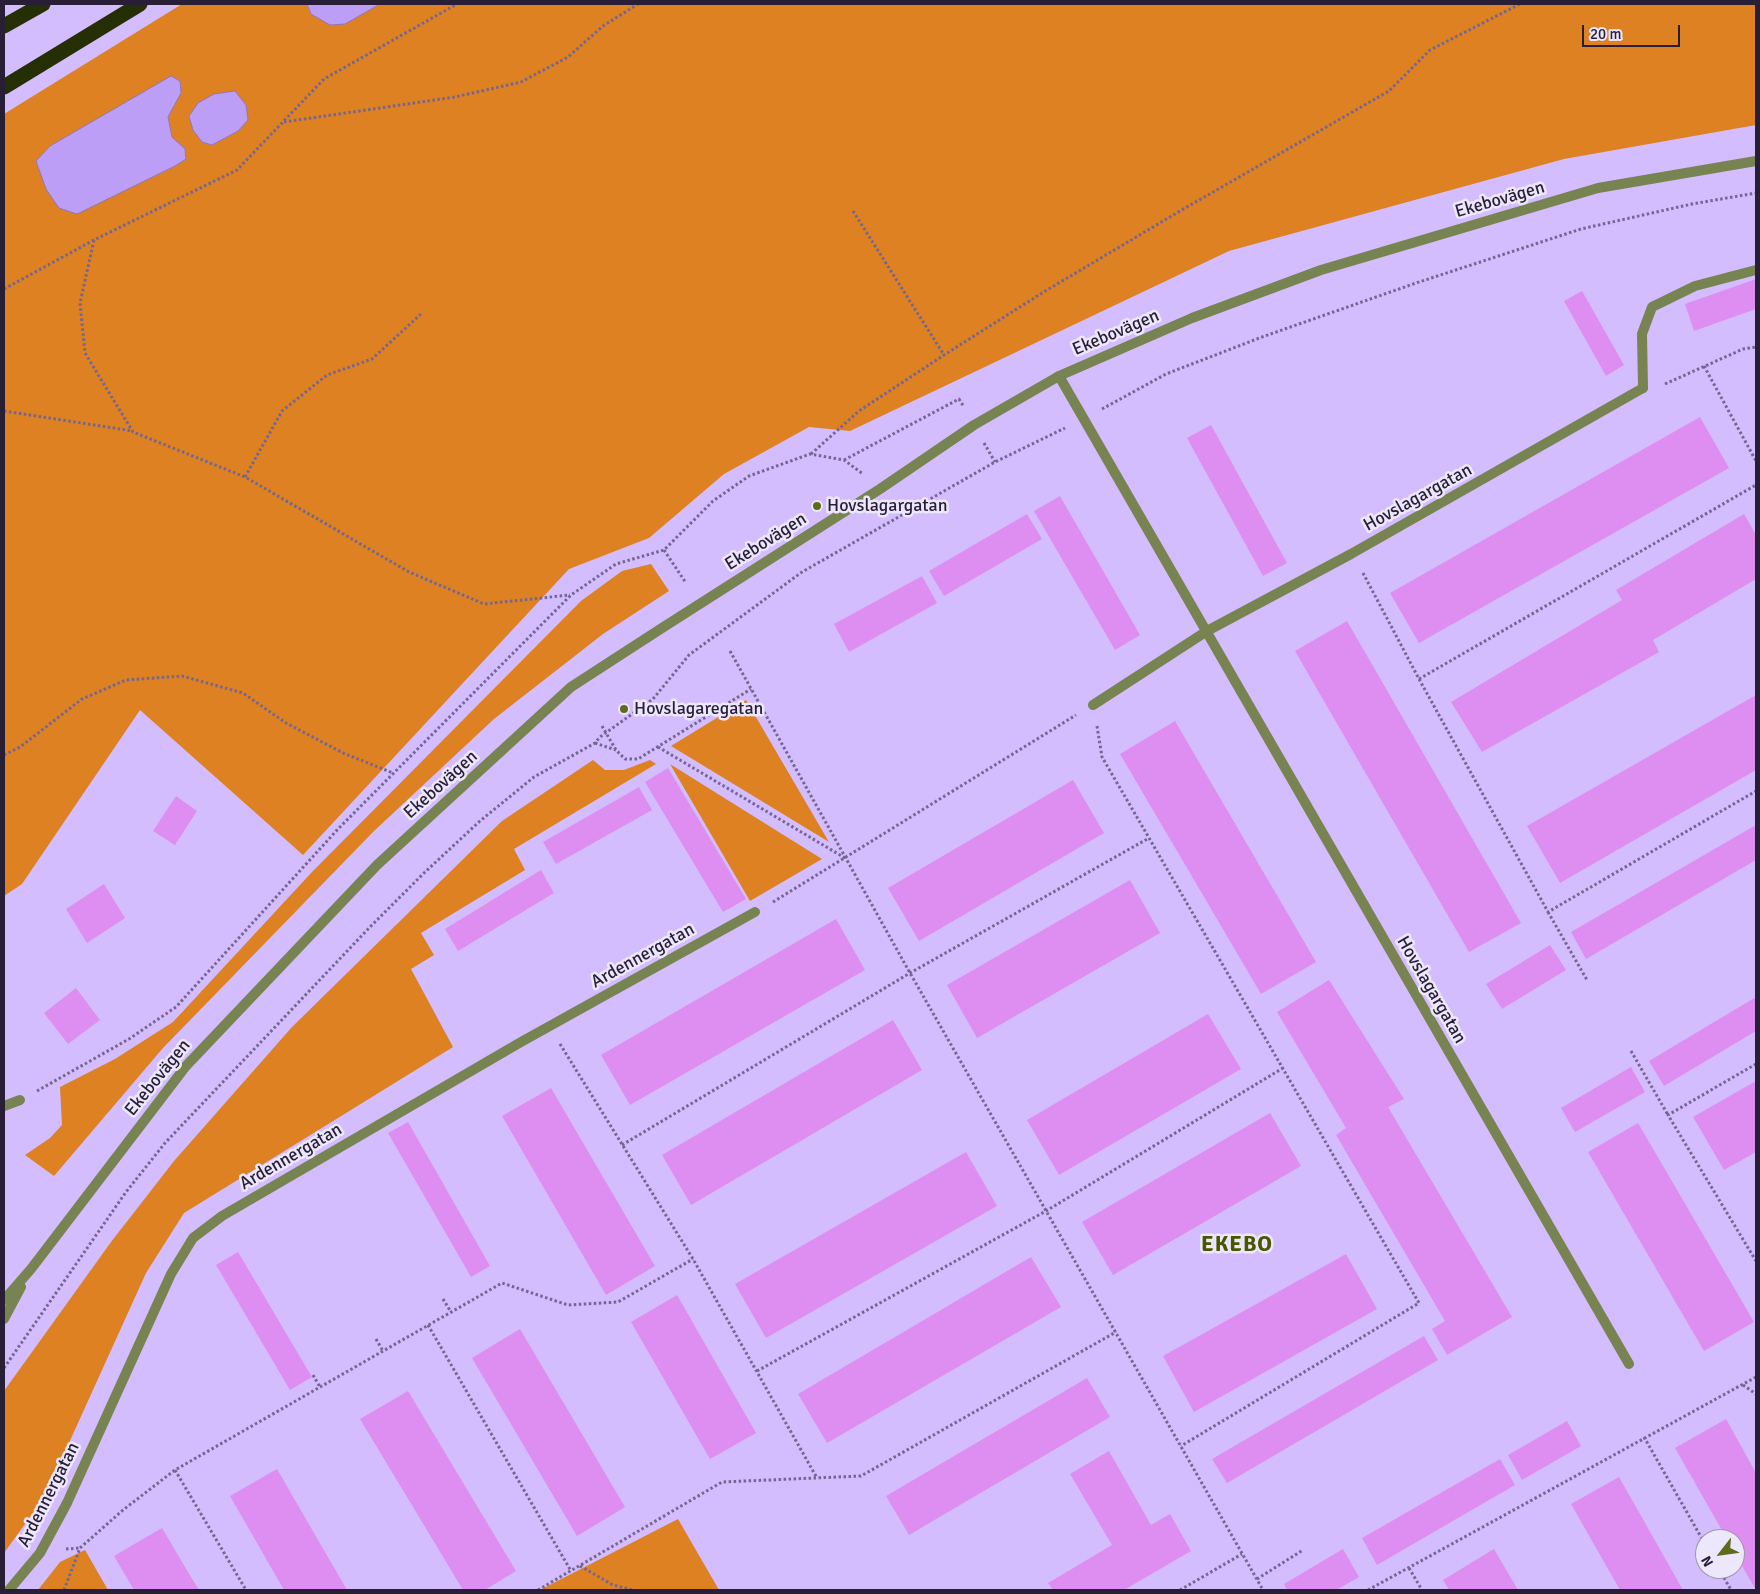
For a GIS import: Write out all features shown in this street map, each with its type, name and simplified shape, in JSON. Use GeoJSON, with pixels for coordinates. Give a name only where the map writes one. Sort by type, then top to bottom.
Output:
{"type":"FeatureCollection","features":[{"type":"Feature","properties":{"kind":"highway"},"geometry":{"type":"LineString","coordinates":[[4,26],[42,4]]}},
{"type":"Feature","properties":{"kind":"highway"},"geometry":{"type":"LineString","coordinates":[[4,87],[140,4]]}},
{"type":"Feature","properties":{"kind":"street","name":"Ekebovägen"},"geometry":{"type":"LineString","coordinates":[[4,1300],[31,1269],[186,1066],[377,865],[572,687],[880,489],[974,425],[1059,376],[1192,318],[1321,270],[1598,188],[1756,161]]}},
{"type":"Feature","properties":{"kind":"street"},"geometry":{"type":"LineString","coordinates":[[1643,388],[1642,334],[1652,307],[1695,286],[1756,270]]}},
{"type":"Feature","properties":{"kind":"street","name":"Hovslagargatan"},"geometry":{"type":"LineString","coordinates":[[1059,376],[1085,418],[1629,1364]]}},
{"type":"Feature","properties":{"kind":"street","name":"Hovslagargatan"},"geometry":{"type":"LineString","coordinates":[[1093,705],[1206,631],[1351,554],[1643,388]]}},
{"type":"Feature","properties":{"kind":"street","name":"Ardennergatan"},"geometry":{"type":"LineString","coordinates":[[9,1590],[40,1553],[67,1503],[171,1274],[193,1238],[222,1216],[549,1027],[755,912]]}},
{"type":"Feature","properties":{"kind":"street"},"geometry":{"type":"LineString","coordinates":[[4,1106],[20,1100]]}},
{"type":"Feature","properties":{"kind":"street","name":"Ekebovägen"},"geometry":{"type":"LineString","coordinates":[[4,1319],[31,1269]]}},
{"type":"Feature","properties":{"kind":"path"},"geometry":{"type":"LineString","coordinates":[[4,289],[94,240],[237,170],[324,79],[457,4]]}},
{"type":"Feature","properties":{"kind":"path"},"geometry":{"type":"LineString","coordinates":[[283,122],[454,97],[521,82],[568,57],[603,26],[638,4]]}},
{"type":"Feature","properties":{"kind":"path"},"geometry":{"type":"LineString","coordinates":[[20,1100],[129,1039],[176,1007],[338,829],[571,595],[616,564],[664,550],[713,501],[750,476],[810,454],[859,411],[944,355],[1042,293],[1389,91],[1430,50],[1520,4]]}},
{"type":"Feature","properties":{"kind":"path"},"geometry":{"type":"LineString","coordinates":[[4,1368],[126,1192],[165,1143],[363,934],[424,873],[480,821],[534,777],[595,744],[606,732],[653,699],[689,655],[802,572],[994,462],[1085,418],[1166,374],[1262,337],[1416,283],[1581,229],[1692,204],[1756,193]]}},
{"type":"Feature","properties":{"kind":"path"},"geometry":{"type":"LineString","coordinates":[[853,211],[944,355]]}},
{"type":"Feature","properties":{"kind":"path"},"geometry":{"type":"LineString","coordinates":[[94,240],[80,303],[86,353],[133,432]]}},
{"type":"Feature","properties":{"kind":"path"},"geometry":{"type":"LineString","coordinates":[[245,477],[282,411],[327,375],[372,359],[422,313]]}},
{"type":"Feature","properties":{"kind":"path"},"geometry":{"type":"LineString","coordinates":[[1643,388],[1662,386],[1743,349],[1756,347]]}},
{"type":"Feature","properties":{"kind":"path"},"geometry":{"type":"LineString","coordinates":[[1704,366],[1756,461]]}},
{"type":"Feature","properties":{"kind":"path"},"geometry":{"type":"LineString","coordinates":[[4,411],[133,432],[245,477],[409,572],[484,604],[571,595]]}},
{"type":"Feature","properties":{"kind":"path"},"geometry":{"type":"LineString","coordinates":[[810,454],[844,460],[865,476]]}},
{"type":"Feature","properties":{"kind":"path"},"geometry":{"type":"LineString","coordinates":[[1419,679],[1756,485]]}},
{"type":"Feature","properties":{"kind":"path"},"geometry":{"type":"LineString","coordinates":[[664,550],[686,583]]}},
{"type":"Feature","properties":{"kind":"path"},"geometry":{"type":"LineString","coordinates":[[1351,554],[1376,596],[1419,679],[1587,980]]}},
{"type":"Feature","properties":{"kind":"path"},"geometry":{"type":"LineString","coordinates":[[730,650],[910,973],[1263,1590]]}},
{"type":"Feature","properties":{"kind":"path"},"geometry":{"type":"LineString","coordinates":[[4,755],[20,746],[82,699],[126,680],[182,676],[243,693],[286,724],[343,753],[393,773]]}},
{"type":"Feature","properties":{"kind":"path"},"geometry":{"type":"LineString","coordinates":[[602,726],[616,750],[625,758],[638,759],[751,689]]}},
{"type":"Feature","properties":{"kind":"path"},"geometry":{"type":"LineString","coordinates":[[755,912],[1093,705],[1102,757],[1420,1303],[1181,1446]]}},
{"type":"Feature","properties":{"kind":"path"},"geometry":{"type":"LineString","coordinates":[[595,744],[616,750]]}},
{"type":"Feature","properties":{"kind":"path"},"geometry":{"type":"LineString","coordinates":[[658,747],[845,858]]}},
{"type":"Feature","properties":{"kind":"path"},"geometry":{"type":"LineString","coordinates":[[1548,912],[1756,791]]}},
{"type":"Feature","properties":{"kind":"path"},"geometry":{"type":"LineString","coordinates":[[622,1145],[910,973],[1149,838]]}},
{"type":"Feature","properties":{"kind":"path"},"geometry":{"type":"LineString","coordinates":[[549,1027],[693,1259],[817,1478]]}},
{"type":"Feature","properties":{"kind":"path"},"geometry":{"type":"LineString","coordinates":[[1630,1051],[1756,1261]]}},
{"type":"Feature","properties":{"kind":"path"},"geometry":{"type":"LineString","coordinates":[[1668,1115],[1756,1064]]}},
{"type":"Feature","properties":{"kind":"path"},"geometry":{"type":"LineString","coordinates":[[757,1371],[1046,1211],[1283,1068]]}},
{"type":"Feature","properties":{"kind":"path"},"geometry":{"type":"LineString","coordinates":[[64,1590],[80,1548],[123,1510],[175,1470],[502,1283],[568,1305],[618,1302],[693,1259]]}},
{"type":"Feature","properties":{"kind":"path"},"geometry":{"type":"LineString","coordinates":[[443,1299],[451,1312]]}},
{"type":"Feature","properties":{"kind":"path"},"geometry":{"type":"LineString","coordinates":[[428,1325],[571,1571]]}},
{"type":"Feature","properties":{"kind":"path"},"geometry":{"type":"LineString","coordinates":[[538,1590],[722,1482],[861,1476],[1116,1332]]}},
{"type":"Feature","properties":{"kind":"path"},"geometry":{"type":"LineString","coordinates":[[376,1339],[383,1351]]}},
{"type":"Feature","properties":{"kind":"path"},"geometry":{"type":"LineString","coordinates":[[314,1375],[320,1387]]}},
{"type":"Feature","properties":{"kind":"path"},"geometry":{"type":"LineString","coordinates":[[1368,1590],[1756,1377]]}},
{"type":"Feature","properties":{"kind":"path"},"geometry":{"type":"LineString","coordinates":[[1743,1385],[1756,1394]]}},
{"type":"Feature","properties":{"kind":"path"},"geometry":{"type":"LineString","coordinates":[[1644,1437],[1696,1529]]}},
{"type":"Feature","properties":{"kind":"path"},"geometry":{"type":"LineString","coordinates":[[175,1470],[246,1590]]}},
{"type":"Feature","properties":{"kind":"path"},"geometry":{"type":"LineString","coordinates":[[1257,1580],[1303,1550]]}},
{"type":"Feature","properties":{"kind":"path"},"geometry":{"type":"LineString","coordinates":[[1180,1590],[1242,1554]]}},
{"type":"Feature","properties":{"kind":"path"},"geometry":{"type":"LineString","coordinates":[[580,1566],[613,1585],[633,1590]]}},
{"type":"Feature","properties":{"kind":"path"},"geometry":{"type":"LineString","coordinates":[[1409,1568],[1422,1590]]}},
{"type":"Feature","properties":{"kind":"path"},"geometry":{"type":"LineString","coordinates":[[1725,1579],[1731,1590]]}},
{"type":"Feature","properties":{"kind":"shaded area"},"geometry":{"type":"Polygon","coordinates":[[[182,4],[1756,4],[1756,125],[1564,159],[1229,251],[850,431],[809,427],[724,474],[649,538],[569,569],[303,855],[140,710],[22,884],[4,896],[4,114],[182,4]]]}},
{"type":"Feature","properties":{"kind":"shaded area"},"geometry":{"type":"Polygon","coordinates":[[[307,4],[380,4],[345,24],[330,25],[311,14],[307,4]]]}},
{"type":"Feature","properties":{"kind":"shaded area"},"geometry":{"type":"Polygon","coordinates":[[[171,76],[180,81],[181,93],[168,117],[172,137],[185,149],[186,159],[77,214],[59,208],[46,189],[36,161],[50,146],[171,76]]]}},
{"type":"Feature","properties":{"kind":"shaded area"},"geometry":{"type":"Polygon","coordinates":[[[235,91],[246,105],[248,120],[238,131],[212,145],[202,142],[193,130],[189,116],[198,103],[214,94],[235,91]]]}},
{"type":"Feature","properties":{"kind":"shaded area"},"geometry":{"type":"Polygon","coordinates":[[[651,564],[669,591],[603,634],[494,719],[374,831],[163,1048],[54,1176],[25,1155],[50,1138],[62,1125],[60,1087],[115,1059],[173,1022],[312,872],[581,601],[622,571],[651,564]]]}},
{"type":"Feature","properties":{"kind":"shaded area"},"geometry":{"type":"Polygon","coordinates":[[[746,700],[829,842],[671,746],[746,700]]]}},
{"type":"Feature","properties":{"kind":"shaded area"},"geometry":{"type":"Polygon","coordinates":[[[593,760],[605,770],[624,770],[650,760],[656,764],[514,849],[525,870],[421,933],[434,955],[411,969],[453,1047],[184,1213],[146,1273],[44,1498],[4,1553],[4,1391],[111,1242],[174,1161],[292,1027],[502,821],[593,760]]]}},
{"type":"Feature","properties":{"kind":"shaded area"},"geometry":{"type":"Polygon","coordinates":[[[670,764],[822,859],[750,901],[670,764]]]}},
{"type":"Feature","properties":{"kind":"shaded area"},"geometry":{"type":"Polygon","coordinates":[[[678,1519],[719,1590],[540,1590],[678,1519]]]}},
{"type":"Feature","properties":{"kind":"shaded area"},"geometry":{"type":"Polygon","coordinates":[[[85,1550],[108,1590],[38,1590],[60,1562],[85,1550]]]}},
{"type":"Feature","properties":{"kind":"building"},"geometry":{"type":"Polygon","coordinates":[[[1756,279],[1756,309],[1694,331],[1685,304],[1756,279]]]}},
{"type":"Feature","properties":{"kind":"building"},"geometry":{"type":"Polygon","coordinates":[[[1582,291],[1624,365],[1606,376],[1564,301],[1582,291]]]}},
{"type":"Feature","properties":{"kind":"building"},"geometry":{"type":"Polygon","coordinates":[[[1700,417],[1729,468],[1419,643],[1390,593],[1700,417]]]}},
{"type":"Feature","properties":{"kind":"building"},"geometry":{"type":"Polygon","coordinates":[[[1211,425],[1287,563],[1263,576],[1187,438],[1211,425]]]}},
{"type":"Feature","properties":{"kind":"building"},"geometry":{"type":"Polygon","coordinates":[[[1060,496],[1140,635],[1115,650],[1034,511],[1060,496]]]}},
{"type":"Feature","properties":{"kind":"building"},"geometry":{"type":"Polygon","coordinates":[[[1027,514],[1042,539],[944,596],[929,571],[1027,514]]]}},
{"type":"Feature","properties":{"kind":"building"},"geometry":{"type":"Polygon","coordinates":[[[1744,514],[1756,535],[1756,579],[1653,640],[1659,652],[1482,752],[1451,702],[1622,600],[1616,590],[1744,514]]]}},
{"type":"Feature","properties":{"kind":"building"},"geometry":{"type":"Polygon","coordinates":[[[922,576],[937,603],[849,652],[834,624],[922,576]]]}},
{"type":"Feature","properties":{"kind":"building"},"geometry":{"type":"Polygon","coordinates":[[[1347,621],[1521,923],[1469,952],[1295,651],[1347,621]]]}},
{"type":"Feature","properties":{"kind":"building"},"geometry":{"type":"Polygon","coordinates":[[[1756,695],[1756,770],[1560,883],[1527,826],[1756,695]]]}},
{"type":"Feature","properties":{"kind":"building"},"geometry":{"type":"Polygon","coordinates":[[[1175,721],[1316,962],[1261,994],[1120,754],[1175,721]]]}},
{"type":"Feature","properties":{"kind":"building"},"geometry":{"type":"Polygon","coordinates":[[[668,768],[746,899],[723,912],[645,782],[668,768]]]}},
{"type":"Feature","properties":{"kind":"building"},"geometry":{"type":"Polygon","coordinates":[[[1073,780],[1104,833],[919,941],[888,888],[1073,780]]]}},
{"type":"Feature","properties":{"kind":"building"},"geometry":{"type":"Polygon","coordinates":[[[639,787],[652,810],[556,864],[543,842],[639,787]]]}},
{"type":"Feature","properties":{"kind":"building"},"geometry":{"type":"Polygon","coordinates":[[[176,796],[197,811],[175,845],[153,831],[176,796]]]}},
{"type":"Feature","properties":{"kind":"building"},"geometry":{"type":"Polygon","coordinates":[[[1756,825],[1756,860],[1586,959],[1571,932],[1756,825]]]}},
{"type":"Feature","properties":{"kind":"building"},"geometry":{"type":"Polygon","coordinates":[[[541,870],[554,893],[458,951],[445,929],[541,870]]]}},
{"type":"Feature","properties":{"kind":"building"},"geometry":{"type":"Polygon","coordinates":[[[1130,880],[1160,933],[977,1038],[947,985],[1130,880]]]}},
{"type":"Feature","properties":{"kind":"building"},"geometry":{"type":"Polygon","coordinates":[[[104,884],[125,918],[87,943],[66,909],[104,884]]]}},
{"type":"Feature","properties":{"kind":"building"},"geometry":{"type":"Polygon","coordinates":[[[836,919],[865,970],[630,1105],[601,1055],[836,919]]]}},
{"type":"Feature","properties":{"kind":"building"},"geometry":{"type":"Polygon","coordinates":[[[1550,945],[1566,970],[1502,1009],[1486,984],[1550,945]]]}},
{"type":"Feature","properties":{"kind":"building"},"geometry":{"type":"Polygon","coordinates":[[[1329,980],[1404,1099],[1388,1107],[1512,1317],[1447,1355],[1432,1329],[1445,1321],[1336,1135],[1346,1128],[1277,1012],[1329,980]]]}},
{"type":"Feature","properties":{"kind":"building"},"geometry":{"type":"Polygon","coordinates":[[[76,988],[100,1020],[68,1044],[44,1013],[76,988]]]}},
{"type":"Feature","properties":{"kind":"building"},"geometry":{"type":"Polygon","coordinates":[[[1756,997],[1756,1031],[1664,1086],[1649,1061],[1756,997]]]}},
{"type":"Feature","properties":{"kind":"building"},"geometry":{"type":"Polygon","coordinates":[[[1208,1014],[1241,1069],[1059,1175],[1027,1120],[1208,1014]]]}},
{"type":"Feature","properties":{"kind":"building"},"geometry":{"type":"Polygon","coordinates":[[[893,1020],[922,1070],[691,1205],[662,1155],[893,1020]]]}},
{"type":"Feature","properties":{"kind":"building"},"geometry":{"type":"Polygon","coordinates":[[[1631,1067],[1645,1092],[1575,1132],[1561,1108],[1631,1067]]]}},
{"type":"Feature","properties":{"kind":"building"},"geometry":{"type":"Polygon","coordinates":[[[1756,1081],[1756,1152],[1724,1170],[1693,1117],[1756,1081]]]}},
{"type":"Feature","properties":{"kind":"building"},"geometry":{"type":"Polygon","coordinates":[[[551,1088],[655,1266],[606,1295],[502,1116],[551,1088]]]}},
{"type":"Feature","properties":{"kind":"building"},"geometry":{"type":"Polygon","coordinates":[[[1270,1113],[1301,1166],[1113,1275],[1082,1222],[1270,1113]]]}},
{"type":"Feature","properties":{"kind":"building"},"geometry":{"type":"Polygon","coordinates":[[[408,1122],[490,1266],[471,1277],[388,1133],[408,1122]]]}},
{"type":"Feature","properties":{"kind":"building"},"geometry":{"type":"Polygon","coordinates":[[[1638,1123],[1754,1322],[1704,1351],[1588,1152],[1638,1123]]]}},
{"type":"Feature","properties":{"kind":"building"},"geometry":{"type":"Polygon","coordinates":[[[966,1152],[997,1206],[766,1338],[735,1284],[966,1152]]]}},
{"type":"Feature","properties":{"kind":"building"},"geometry":{"type":"Polygon","coordinates":[[[238,1252],[312,1377],[290,1390],[216,1265],[238,1252]]]}},
{"type":"Feature","properties":{"kind":"building"},"geometry":{"type":"Polygon","coordinates":[[[1346,1254],[1377,1309],[1194,1412],[1163,1356],[1346,1254]]]}},
{"type":"Feature","properties":{"kind":"building"},"geometry":{"type":"Polygon","coordinates":[[[1031,1257],[1061,1307],[827,1443],[798,1394],[1031,1257]]]}},
{"type":"Feature","properties":{"kind":"building"},"geometry":{"type":"Polygon","coordinates":[[[677,1295],[756,1433],[710,1459],[631,1322],[677,1295]]]}},
{"type":"Feature","properties":{"kind":"building"},"geometry":{"type":"Polygon","coordinates":[[[520,1329],[625,1507],[577,1536],[472,1358],[520,1329]]]}},
{"type":"Feature","properties":{"kind":"building"},"geometry":{"type":"Polygon","coordinates":[[[1424,1336],[1438,1360],[1227,1483],[1212,1459],[1424,1336]]]}},
{"type":"Feature","properties":{"kind":"building"},"geometry":{"type":"Polygon","coordinates":[[[1087,1378],[1110,1417],[909,1535],[886,1496],[1087,1378]]]}},
{"type":"Feature","properties":{"kind":"building"},"geometry":{"type":"Polygon","coordinates":[[[408,1391],[516,1571],[485,1590],[463,1590],[360,1419],[408,1391]]]}},
{"type":"Feature","properties":{"kind":"building"},"geometry":{"type":"Polygon","coordinates":[[[1726,1419],[1756,1473],[1756,1590],[1745,1571],[1745,1529],[1721,1529],[1675,1448],[1726,1419]]]}},
{"type":"Feature","properties":{"kind":"building"},"geometry":{"type":"Polygon","coordinates":[[[1567,1421],[1581,1446],[1522,1480],[1508,1455],[1567,1421]]]}},
{"type":"Feature","properties":{"kind":"building"},"geometry":{"type":"Polygon","coordinates":[[[1109,1451],[1151,1525],[1170,1514],[1191,1551],[1124,1590],[1053,1590],[1048,1583],[1112,1545],[1070,1474],[1109,1451]]]}},
{"type":"Feature","properties":{"kind":"building"},"geometry":{"type":"Polygon","coordinates":[[[1500,1459],[1515,1485],[1377,1565],[1362,1538],[1500,1459]]]}},
{"type":"Feature","properties":{"kind":"building"},"geometry":{"type":"Polygon","coordinates":[[[277,1469],[347,1590],[284,1590],[230,1496],[277,1469]]]}},
{"type":"Feature","properties":{"kind":"building"},"geometry":{"type":"Polygon","coordinates":[[[1619,1477],[1683,1590],[1620,1590],[1571,1504],[1619,1477]]]}},
{"type":"Feature","properties":{"kind":"building"},"geometry":{"type":"Polygon","coordinates":[[[162,1528],[199,1590],[134,1590],[114,1556],[162,1528]]]}},
{"type":"Feature","properties":{"kind":"building"},"geometry":{"type":"Polygon","coordinates":[[[1343,1549],[1359,1577],[1336,1590],[1287,1590],[1284,1584],[1343,1549]]]}},
{"type":"Feature","properties":{"kind":"building"},"geometry":{"type":"Polygon","coordinates":[[[1494,1549],[1518,1590],[1449,1590],[1443,1580],[1494,1549]]]}},
{"type":"Feature","properties":{"kind":"place","name":"Hovslagargatan"},"geometry":{"type":"Point","coordinates":[817,506]}},
{"type":"Feature","properties":{"kind":"place","name":"Hovslagaregatan"},"geometry":{"type":"Point","coordinates":[624,709]}},
{"type":"Feature","properties":{"kind":"district","name":"EKEBO"},"geometry":{"type":"Point","coordinates":[1237,1245]}}]}
